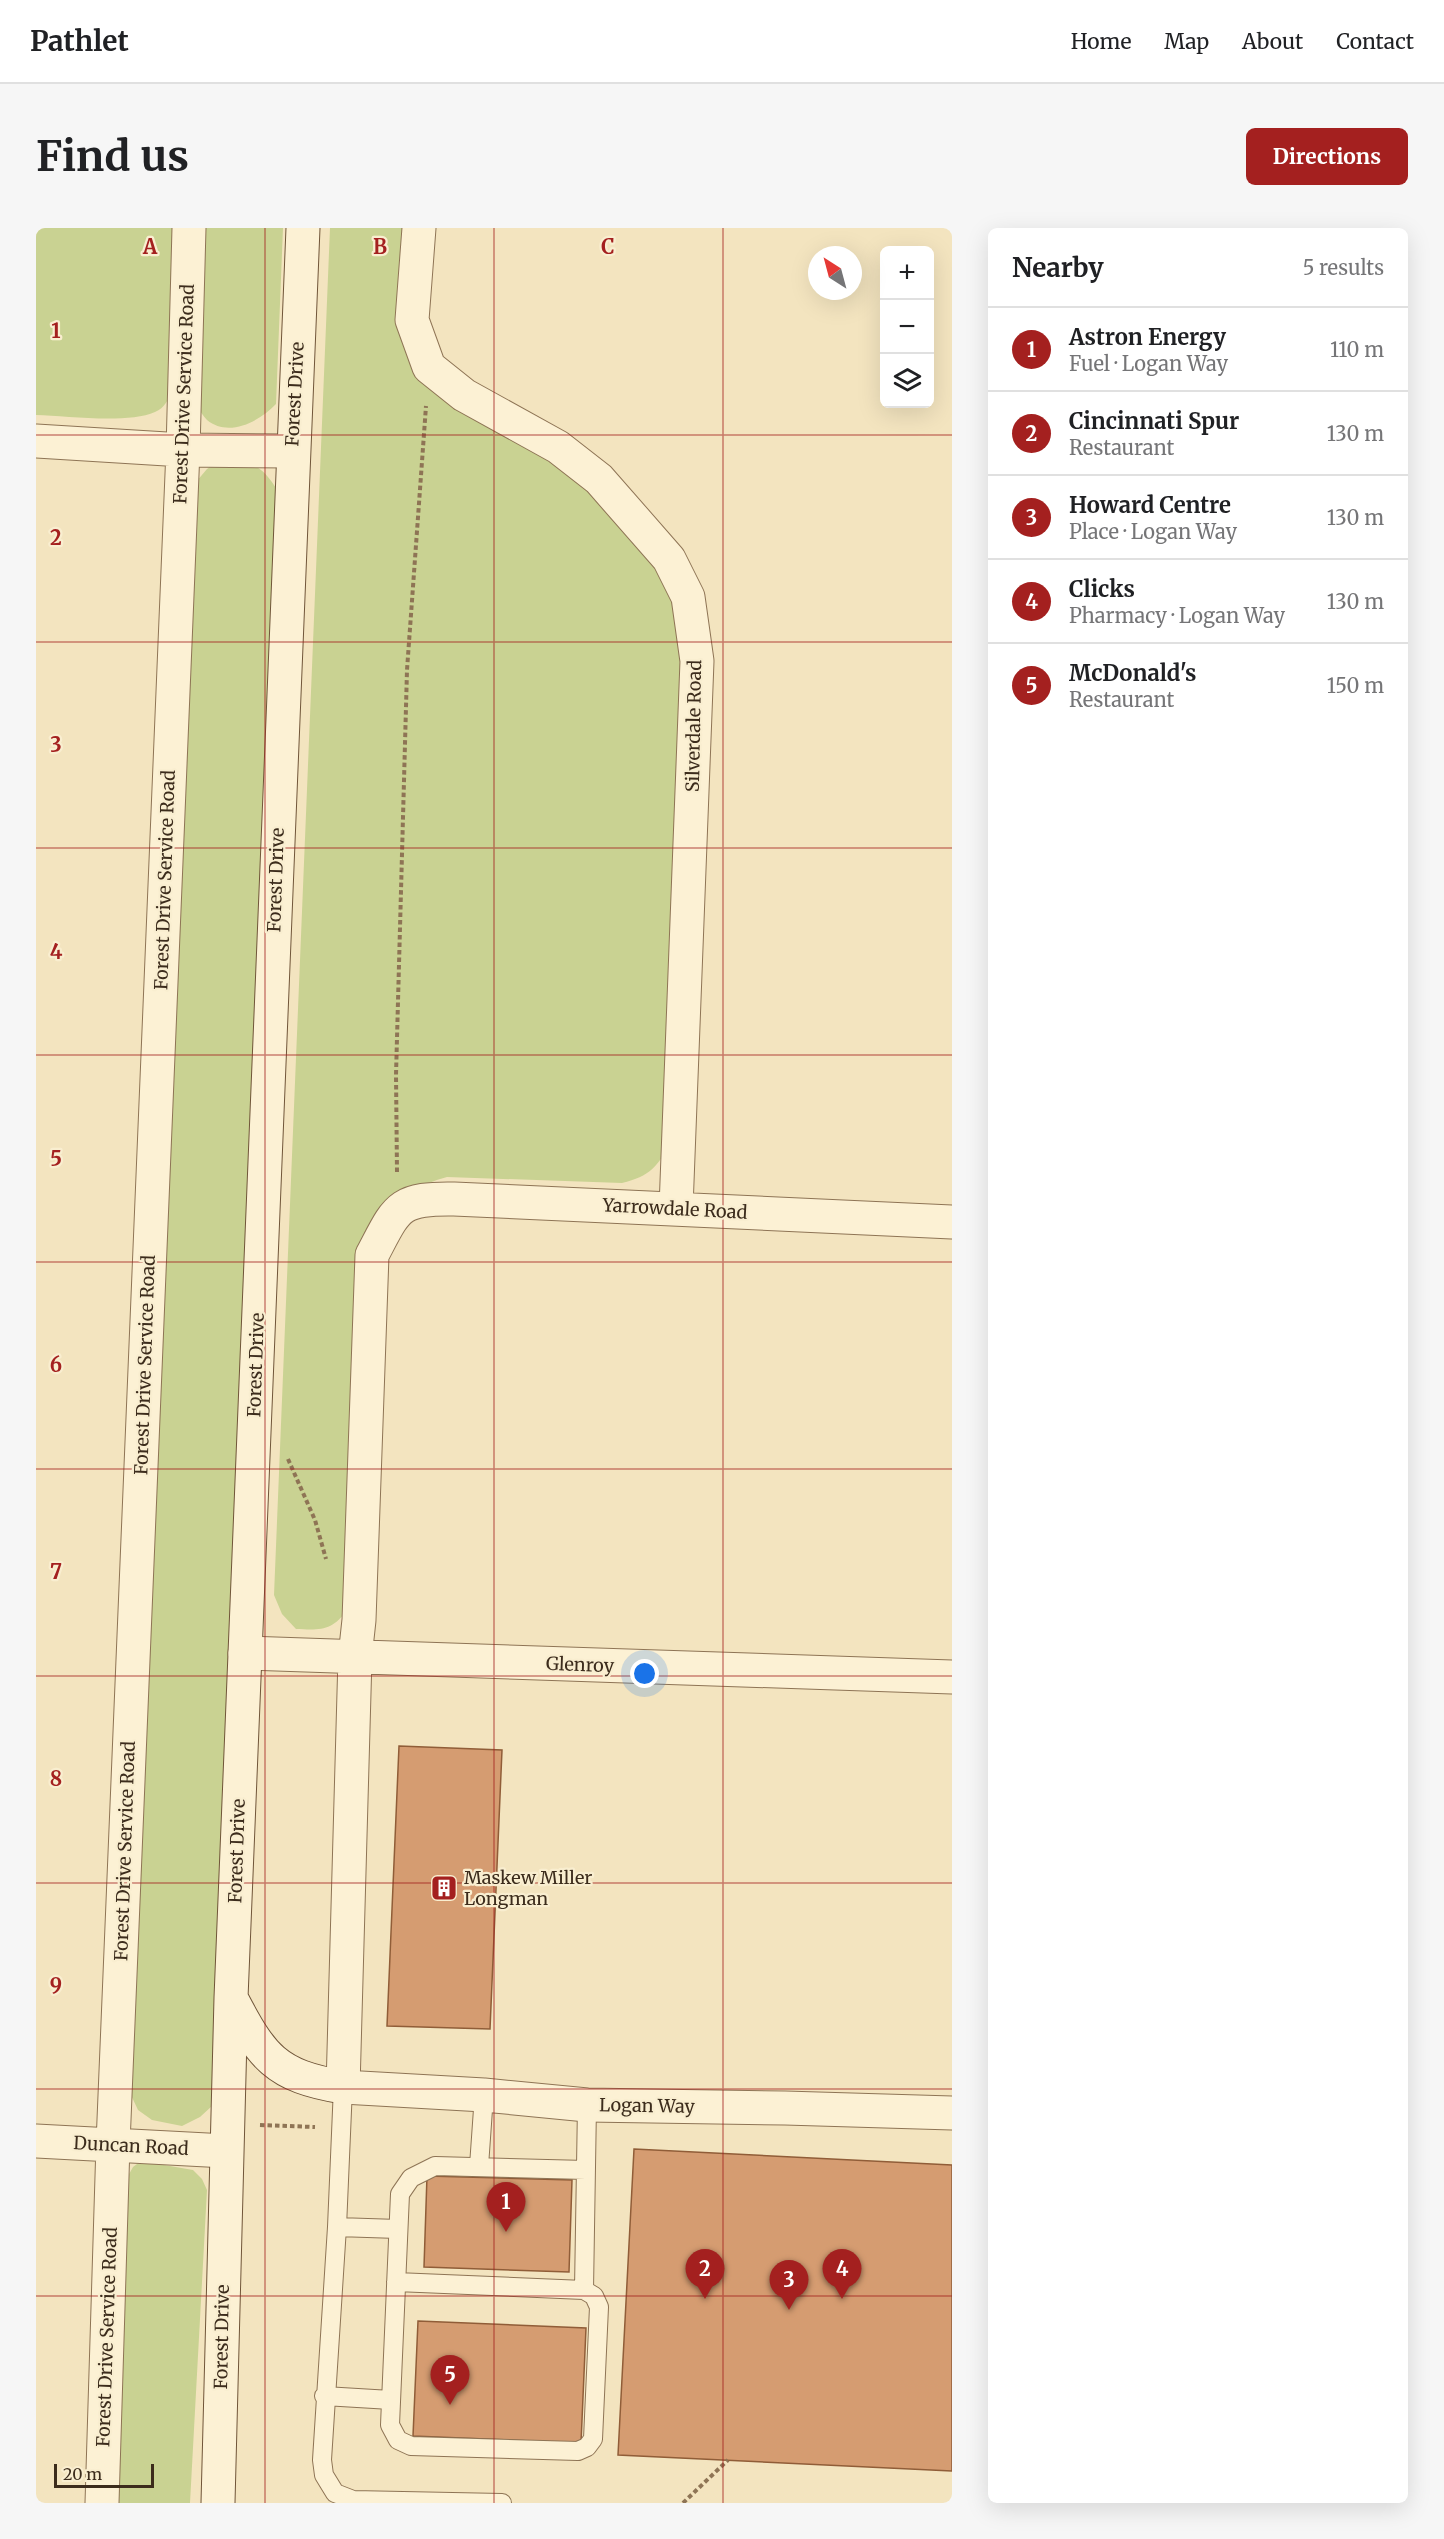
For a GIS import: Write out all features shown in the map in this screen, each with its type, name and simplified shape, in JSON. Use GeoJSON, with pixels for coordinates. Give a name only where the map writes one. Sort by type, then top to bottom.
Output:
{"type":"FeatureCollection","features":[{"type":"Feature","properties":{"kind":"street","name":"Forest Drive Service Road"},"geometry":{"type":"LineString","coordinates":[[102,2503],[113,2144],[183,450],[189,228]]}},
{"type":"Feature","properties":{"kind":"street","name":"Forest Drive"},"geometry":{"type":"LineString","coordinates":[[218,2503],[231,1998],[303,228]]}},
{"type":"Feature","properties":{"kind":"street"},"geometry":{"type":"LineString","coordinates":[[419,228],[412,320],[427,381]]}},
{"type":"Feature","properties":{"kind":"street","name":"Silverdale Road"},"geometry":{"type":"LineString","coordinates":[[427,381],[464,395],[558,447],[598,479],[669,559],[688,597],[697,662],[676,1208]]}},
{"type":"Feature","properties":{"kind":"street"},"geometry":{"type":"LineString","coordinates":[[36,441],[183,450],[293,451]]}},
{"type":"Feature","properties":{"kind":"street"},"geometry":{"type":"LineString","coordinates":[[343,2087],[355,1657],[359,1620],[372,1255],[398,1195]]}},
{"type":"Feature","properties":{"kind":"street","name":"Yarrowdale Road"},"geometry":{"type":"LineString","coordinates":[[398,1195],[952,1222]]}},
{"type":"Feature","properties":{"kind":"street","name":"Glenroy"},"geometry":{"type":"LineString","coordinates":[[244,1653],[952,1677]]}},
{"type":"Feature","properties":{"kind":"street","name":"Logan Way"},"geometry":{"type":"LineString","coordinates":[[231,1998],[259,2045],[281,2068],[306,2080],[343,2087],[484,2095],[587,2105],[952,2113]]}},
{"type":"Feature","properties":{"kind":"street","name":"Duncan Road"},"geometry":{"type":"LineString","coordinates":[[36,2142],[113,2144],[226,2140]]}},
{"type":"Feature","properties":{"kind":"lane"},"geometry":{"type":"LineString","coordinates":[[343,2087],[337,2227],[324,2396],[322,2460],[324,2475],[335,2493],[353,2500],[502,2503]]}},
{"type":"Feature","properties":{"kind":"lane"},"geometry":{"type":"LineString","coordinates":[[479,2166],[484,2095]]}},
{"type":"Feature","properties":{"kind":"lane"},"geometry":{"type":"LineString","coordinates":[[584,2290],[587,2105]]}},
{"type":"Feature","properties":{"kind":"lane"},"geometry":{"type":"LineString","coordinates":[[396,2282],[584,2290],[594,2296],[599,2307],[592,2439],[587,2447],[578,2451],[411,2445],[398,2439],[390,2425],[398,2229],[400,2194],[411,2178],[435,2166],[586,2170]]}},
{"type":"Feature","properties":{"kind":"lane"},"geometry":{"type":"LineString","coordinates":[[337,2227],[398,2229]]}},
{"type":"Feature","properties":{"kind":"lane"},"geometry":{"type":"LineString","coordinates":[[324,2396],[391,2400]]}},
{"type":"Feature","properties":{"kind":"path"},"geometry":{"type":"LineString","coordinates":[[398,1195],[396,1075],[407,681],[427,381]]}},
{"type":"Feature","properties":{"kind":"path"},"geometry":{"type":"LineString","coordinates":[[286,1454],[315,1520],[327,1563]]}},
{"type":"Feature","properties":{"kind":"path"},"geometry":{"type":"LineString","coordinates":[[226,2140],[253,2125],[341,2128]]}},
{"type":"Feature","properties":{"kind":"path"},"geometry":{"type":"LineString","coordinates":[[683,2503],[728,2460]]}},
{"type":"Feature","properties":{"kind":"green space"},"geometry":{"type":"Polygon","coordinates":[[[36,228],[179,228],[173,391],[161,408],[143,416],[129,418],[36,415],[36,228]]]}},
{"type":"Feature","properties":{"kind":"green space"},"geometry":{"type":"Polygon","coordinates":[[[203,228],[283,228],[276,404],[253,421],[234,427],[216,425],[207,420],[196,404],[203,228]]]}},
{"type":"Feature","properties":{"kind":"green space"},"geometry":{"type":"Polygon","coordinates":[[[330,228],[406,228],[403,313],[500,420],[655,544],[684,630],[670,1142],[652,1169],[640,1177],[622,1183],[447,1177],[413,1191],[382,1212],[348,1609],[337,1622],[326,1628],[296,1629],[282,1614],[274,1595],[330,228]]]}},
{"type":"Feature","properties":{"kind":"green space"},"geometry":{"type":"Polygon","coordinates":[[[220,460],[248,463],[260,469],[278,491],[212,2106],[200,2117],[182,2126],[152,2120],[138,2110],[130,2093],[196,482],[207,469],[220,460]]]}},
{"type":"Feature","properties":{"kind":"green space"},"geometry":{"type":"Polygon","coordinates":[[[141,2161],[193,2170],[202,2179],[207,2190],[190,2503],[118,2503],[128,2176],[133,2167],[141,2161]]]}},
{"type":"Feature","properties":{"kind":"building","name":"Maskew Miller Longman"},"geometry":{"type":"Polygon","coordinates":[[[399,1746],[502,1750],[490,2029],[387,2026],[399,1746]]]}},
{"type":"Feature","properties":{"kind":"building"},"geometry":{"type":"Polygon","coordinates":[[[634,2149],[952,2165],[952,2471],[618,2455],[634,2149]]]}},
{"type":"Feature","properties":{"kind":"building"},"geometry":{"type":"Polygon","coordinates":[[[427,2176],[572,2180],[569,2272],[424,2267],[427,2176]]]}},
{"type":"Feature","properties":{"kind":"building"},"geometry":{"type":"Polygon","coordinates":[[[418,2321],[586,2328],[581,2443],[413,2436],[418,2321]]]}},
{"type":"Feature","properties":{"kind":"place","name":"Maskew Miller Longman"},"geometry":{"type":"Point","coordinates":[444,1888]}},
{"type":"Feature","properties":{"kind":"place","name":"Astron Energy"},"geometry":{"type":"Point","coordinates":[506,2232]}},
{"type":"Feature","properties":{"kind":"place","name":"Cincinnati Spur"},"geometry":{"type":"Point","coordinates":[705,2299]}},
{"type":"Feature","properties":{"kind":"place","name":"Clicks"},"geometry":{"type":"Point","coordinates":[842,2299]}},
{"type":"Feature","properties":{"kind":"place","name":"Howard Centre"},"geometry":{"type":"Point","coordinates":[789,2310]}},
{"type":"Feature","properties":{"kind":"place","name":"McDonald's"},"geometry":{"type":"Point","coordinates":[450,2405]}}]}
